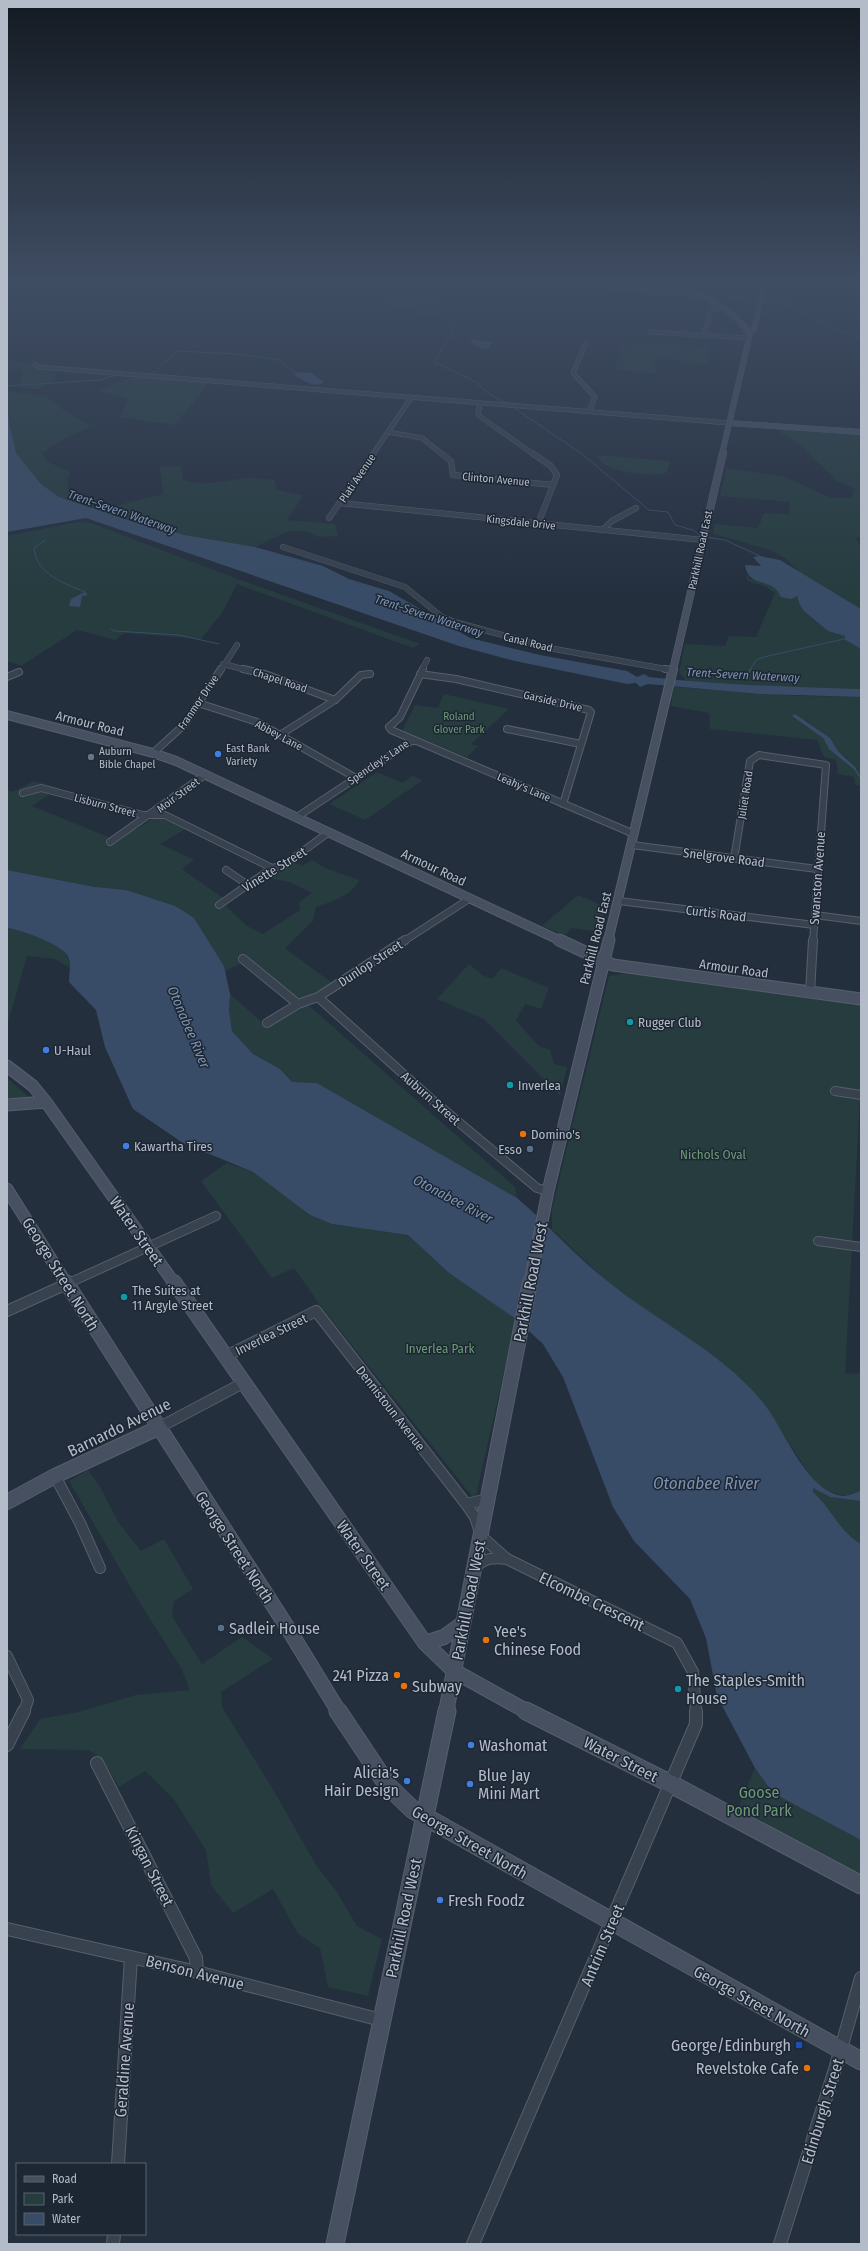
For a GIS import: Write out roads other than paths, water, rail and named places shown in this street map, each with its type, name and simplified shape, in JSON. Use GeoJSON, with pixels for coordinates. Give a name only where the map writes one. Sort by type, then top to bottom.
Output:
{"type":"FeatureCollection","features":[{"type":"Feature","properties":{"kind":"main road","name":"Parkhill Road East"},"geometry":{"type":"LineString","coordinates":[[548,1191],[603,961],[619,901],[737,386]]}},
{"type":"Feature","properties":{"kind":"main road"},"geometry":{"type":"LineString","coordinates":[[729,423],[861,432]]}},
{"type":"Feature","properties":{"kind":"main road","name":"Armour Road"},"geometry":{"type":"LineString","coordinates":[[7,715],[153,753],[206,774],[613,965],[861,999]]}},
{"type":"Feature","properties":{"kind":"main road","name":"Water Street"},"geometry":{"type":"LineString","coordinates":[[7,1066],[33,1086],[46,1102],[245,1382],[424,1643],[454,1671],[510,1703],[671,1784],[861,1885]]}},
{"type":"Feature","properties":{"kind":"main road"},"geometry":{"type":"LineString","coordinates":[[7,1105],[46,1102]]}},
{"type":"Feature","properties":{"kind":"main road","name":"George Street North"},"geometry":{"type":"LineString","coordinates":[[7,1189],[158,1428],[289,1630],[323,1688],[388,1786],[410,1808],[425,1817],[861,2061]]}},
{"type":"Feature","properties":{"kind":"main road","name":"Parkhill Road West"},"geometry":{"type":"LineString","coordinates":[[335,2244],[381,2020],[441,1743],[462,1624],[481,1536],[548,1191]]}},
{"type":"Feature","properties":{"kind":"main road","name":"Barnardo Avenue"},"geometry":{"type":"LineString","coordinates":[[7,1502],[55,1476],[158,1428]]}},
{"type":"Feature","properties":{"kind":"main road"},"geometry":{"type":"LineString","coordinates":[[424,1643],[444,1637],[462,1624]]}},
{"type":"Feature","properties":{"kind":"street"},"geometry":{"type":"LineString","coordinates":[[268,386],[729,423]]}},
{"type":"Feature","properties":{"kind":"street"},"geometry":{"type":"LineString","coordinates":[[584,386],[595,398],[589,412]]}},
{"type":"Feature","properties":{"kind":"street","name":"Plati Avenue"},"geometry":{"type":"LineString","coordinates":[[329,518],[411,398]]}},
{"type":"Feature","properties":{"kind":"street"},"geometry":{"type":"LineString","coordinates":[[480,403],[478,415],[551,466],[557,474],[538,524]]}},
{"type":"Feature","properties":{"kind":"street","name":"Clinton Avenue"},"geometry":{"type":"LineString","coordinates":[[388,432],[422,438],[451,460],[451,472],[453,475],[554,485]]}},
{"type":"Feature","properties":{"kind":"street","name":"Kingsdale Drive"},"geometry":{"type":"LineString","coordinates":[[340,503],[703,540]]}},
{"type":"Feature","properties":{"kind":"street"},"geometry":{"type":"LineString","coordinates":[[602,530],[612,522],[636,508]]}},
{"type":"Feature","properties":{"kind":"street","name":"Canal Road"},"geometry":{"type":"LineString","coordinates":[[283,547],[405,587],[442,617],[455,622],[549,648],[671,674]]}},
{"type":"Feature","properties":{"kind":"street","name":"Franmor Drive"},"geometry":{"type":"LineString","coordinates":[[153,753],[185,724],[223,664],[237,645]]}},
{"type":"Feature","properties":{"kind":"street","name":"Spencley's Lane"},"geometry":{"type":"LineString","coordinates":[[413,740],[393,732],[389,727],[400,717],[427,660]]}},
{"type":"Feature","properties":{"kind":"street","name":"Chapel Road"},"geometry":{"type":"LineString","coordinates":[[223,664],[265,674],[335,700]]}},
{"type":"Feature","properties":{"kind":"street"},"geometry":{"type":"LineString","coordinates":[[7,677],[18,672]]}},
{"type":"Feature","properties":{"kind":"street"},"geometry":{"type":"LineString","coordinates":[[280,735],[335,700],[361,675],[370,674]]}},
{"type":"Feature","properties":{"kind":"street","name":"Garside Drive"},"geometry":{"type":"LineString","coordinates":[[420,674],[456,679],[590,710],[591,712],[563,804]]}},
{"type":"Feature","properties":{"kind":"street","name":"Abbey Lane"},"geometry":{"type":"LineString","coordinates":[[198,703],[256,722],[334,768],[356,778]]}},
{"type":"Feature","properties":{"kind":"street"},"geometry":{"type":"LineString","coordinates":[[508,729],[581,744]]}},
{"type":"Feature","properties":{"kind":"street","name":"Spencley's Lane"},"geometry":{"type":"LineString","coordinates":[[297,816],[413,740]]}},
{"type":"Feature","properties":{"kind":"street","name":"Leahy's Lane"},"geometry":{"type":"LineString","coordinates":[[413,740],[634,834]]}},
{"type":"Feature","properties":{"kind":"street","name":"Juliet Road"},"geometry":{"type":"LineString","coordinates":[[734,859],[750,761],[759,755],[826,765]]}},
{"type":"Feature","properties":{"kind":"street","name":"Swanston Avenue"},"geometry":{"type":"LineString","coordinates":[[810,992],[817,868],[826,765]]}},
{"type":"Feature","properties":{"kind":"street","name":"Moir Street"},"geometry":{"type":"LineString","coordinates":[[110,842],[152,814],[206,774]]}},
{"type":"Feature","properties":{"kind":"street","name":"Lisburn Street"},"geometry":{"type":"LineString","coordinates":[[23,793],[41,788],[137,814],[165,815],[272,868]]}},
{"type":"Feature","properties":{"kind":"street","name":"Vinette Street"},"geometry":{"type":"LineString","coordinates":[[219,905],[272,868],[284,865],[328,832]]}},
{"type":"Feature","properties":{"kind":"street","name":"Snelgrove Road"},"geometry":{"type":"LineString","coordinates":[[632,845],[734,859],[817,868]]}},
{"type":"Feature","properties":{"kind":"street"},"geometry":{"type":"LineString","coordinates":[[226,870],[248,885]]}},
{"type":"Feature","properties":{"kind":"street","name":"Dunlop Street"},"geometry":{"type":"LineString","coordinates":[[267,1023],[298,1004],[318,997],[470,899]]}},
{"type":"Feature","properties":{"kind":"street","name":"Curtis Road"},"geometry":{"type":"LineString","coordinates":[[619,901],[814,925]]}},
{"type":"Feature","properties":{"kind":"street"},"geometry":{"type":"LineString","coordinates":[[815,915],[861,921]]}},
{"type":"Feature","properties":{"kind":"street"},"geometry":{"type":"LineString","coordinates":[[244,959],[298,1004]]}},
{"type":"Feature","properties":{"kind":"street","name":"Auburn Street"},"geometry":{"type":"LineString","coordinates":[[318,997],[431,1099],[537,1188],[548,1191]]}},
{"type":"Feature","properties":{"kind":"street"},"geometry":{"type":"LineString","coordinates":[[835,1091],[861,1095]]}},
{"type":"Feature","properties":{"kind":"street"},"geometry":{"type":"LineString","coordinates":[[7,1311],[216,1216]]}},
{"type":"Feature","properties":{"kind":"street"},"geometry":{"type":"LineString","coordinates":[[818,1241],[861,1248]]}},
{"type":"Feature","properties":{"kind":"street","name":"Inverlea Street"},"geometry":{"type":"LineString","coordinates":[[226,1356],[316,1311]]}},
{"type":"Feature","properties":{"kind":"street","name":"Dennistoun Avenue"},"geometry":{"type":"LineString","coordinates":[[316,1311],[466,1504],[475,1518],[481,1536]]}},
{"type":"Feature","properties":{"kind":"street","name":"Barnardo Avenue"},"geometry":{"type":"LineString","coordinates":[[158,1428],[245,1382]]}},
{"type":"Feature","properties":{"kind":"street"},"geometry":{"type":"LineString","coordinates":[[55,1476],[100,1568]]}},
{"type":"Feature","properties":{"kind":"street"},"geometry":{"type":"LineString","coordinates":[[466,1504],[488,1499]]}},
{"type":"Feature","properties":{"kind":"street","name":"Elcombe Crescent"},"geometry":{"type":"LineString","coordinates":[[481,1536],[507,1559],[677,1643]]}},
{"type":"Feature","properties":{"kind":"street","name":"Elcombe Crescent"},"geometry":{"type":"LineString","coordinates":[[474,1571],[480,1561],[492,1557],[507,1559]]}},
{"type":"Feature","properties":{"kind":"street","name":"Antrim Street"},"geometry":{"type":"LineString","coordinates":[[473,2244],[696,1724],[696,1683],[689,1659],[677,1643]]}},
{"type":"Feature","properties":{"kind":"street"},"geometry":{"type":"LineString","coordinates":[[7,1656],[28,1700],[20,1722],[7,1744]]}},
{"type":"Feature","properties":{"kind":"street","name":"Kingan Street"},"geometry":{"type":"LineString","coordinates":[[97,1763],[196,1958],[197,1972]]}},
{"type":"Feature","properties":{"kind":"street","name":"Benson Avenue"},"geometry":{"type":"LineString","coordinates":[[7,1929],[197,1972],[381,2020]]}},
{"type":"Feature","properties":{"kind":"street","name":"Geraldine Avenue"},"geometry":{"type":"LineString","coordinates":[[118,2163],[131,1957]]}},
{"type":"Feature","properties":{"kind":"street","name":"Edinburgh Street"},"geometry":{"type":"LineString","coordinates":[[780,2244],[841,2050],[843,2036],[861,1978]]}},
{"type":"Feature","properties":{"kind":"water","name":"Trent–Severn Waterway"},"geometry":{"type":"Polygon","coordinates":[[[7,396],[9,422],[16,453],[41,484],[59,497],[134,522],[185,535],[255,547],[323,566],[349,579],[389,591],[470,638],[540,655],[627,671],[637,677],[644,674],[649,677],[728,684],[861,689],[861,697],[761,694],[648,684],[640,687],[636,683],[627,684],[515,661],[459,646],[86,518],[7,532],[7,396]]]}},
{"type":"Feature","properties":{"kind":"water"},"geometry":{"type":"Polygon","coordinates":[[[760,556],[780,560],[861,609],[861,649],[844,639],[845,636],[828,631],[804,611],[797,596],[791,599],[781,597],[777,590],[772,586],[751,577],[747,573],[745,565],[761,566],[753,557],[760,556]]]}},
{"type":"Feature","properties":{"kind":"water"},"geometry":{"type":"Polygon","coordinates":[[[85,592],[88,595],[82,596],[80,607],[69,606],[71,599],[85,592]]]}},
{"type":"Feature","properties":{"kind":"water"},"geometry":{"type":"Polygon","coordinates":[[[795,714],[830,738],[838,751],[856,768],[856,771],[829,749],[823,738],[792,716],[795,714]]]}},
{"type":"Feature","properties":{"kind":"water","name":"Otonabee River"},"geometry":{"type":"Polygon","coordinates":[[[7,870],[95,887],[126,890],[175,906],[194,918],[224,966],[230,994],[229,1010],[232,1031],[253,1054],[280,1069],[292,1082],[317,1083],[517,1198],[606,1280],[625,1295],[707,1351],[744,1382],[770,1411],[796,1456],[818,1483],[830,1492],[844,1496],[861,1491],[861,1501],[830,1497],[813,1488],[813,1492],[847,1533],[861,1544],[861,1840],[773,1793],[755,1768],[717,1696],[706,1638],[690,1599],[634,1541],[613,1507],[563,1377],[543,1344],[516,1319],[449,1273],[408,1235],[332,1224],[310,1215],[253,1172],[183,1143],[133,1109],[105,1047],[96,1010],[69,982],[70,965],[67,955],[56,946],[48,942],[29,934],[7,928],[7,870]]]}},
{"type":"Feature","properties":{"kind":"waterway"},"geometry":{"type":"LineString","coordinates":[[480,386],[488,393],[507,404]]}},
{"type":"Feature","properties":{"kind":"waterway"},"geometry":{"type":"LineString","coordinates":[[511,406],[582,454],[649,510],[668,512],[675,525],[693,530],[701,536]]}},
{"type":"Feature","properties":{"kind":"waterway"},"geometry":{"type":"LineString","coordinates":[[706,537],[725,540],[760,556]]}},
{"type":"Feature","properties":{"kind":"waterway"},"geometry":{"type":"LineString","coordinates":[[45,540],[34,548],[40,565],[45,571],[60,581],[85,592]]}},
{"type":"Feature","properties":{"kind":"waterway"},"geometry":{"type":"LineString","coordinates":[[111,629],[115,631],[179,635],[219,644]]}},
{"type":"Feature","properties":{"kind":"waterway","name":"Trent–Severn Waterway"},"geometry":{"type":"LineString","coordinates":[[750,670],[756,660],[764,657],[844,639]]}},
{"type":"Feature","properties":{"kind":"waterway","name":"Trent–Severn Waterway"},"geometry":{"type":"LineString","coordinates":[[748,674],[751,669]]}},
{"type":"Feature","properties":{"kind":"waterway"},"geometry":{"type":"LineString","coordinates":[[856,771],[861,778]]}},
{"type":"Feature","properties":{"kind":"place","name":"East Bank Variety"},"geometry":{"type":"Point","coordinates":[218,754]}},
{"type":"Feature","properties":{"kind":"place","name":"Auburn Bible Chapel"},"geometry":{"type":"Point","coordinates":[91,757]}},
{"type":"Feature","properties":{"kind":"place","name":"Rugger Club"},"geometry":{"type":"Point","coordinates":[630,1022]}},
{"type":"Feature","properties":{"kind":"place","name":"U-Haul"},"geometry":{"type":"Point","coordinates":[46,1050]}},
{"type":"Feature","properties":{"kind":"place","name":"Inverlea"},"geometry":{"type":"Point","coordinates":[510,1085]}},
{"type":"Feature","properties":{"kind":"place","name":"Domino's"},"geometry":{"type":"Point","coordinates":[523,1134]}},
{"type":"Feature","properties":{"kind":"place","name":"Kawartha Tires"},"geometry":{"type":"Point","coordinates":[126,1146]}},
{"type":"Feature","properties":{"kind":"place","name":"Esso"},"geometry":{"type":"Point","coordinates":[530,1149]}},
{"type":"Feature","properties":{"kind":"place","name":"The Suites at 11 Argyle Street"},"geometry":{"type":"Point","coordinates":[124,1297]}},
{"type":"Feature","properties":{"kind":"place","name":"Sadleir House"},"geometry":{"type":"Point","coordinates":[221,1628]}},
{"type":"Feature","properties":{"kind":"place","name":"Yee's Chinese Food"},"geometry":{"type":"Point","coordinates":[486,1640]}},
{"type":"Feature","properties":{"kind":"place","name":"241 Pizza"},"geometry":{"type":"Point","coordinates":[397,1675]}},
{"type":"Feature","properties":{"kind":"place","name":"Subway"},"geometry":{"type":"Point","coordinates":[404,1686]}},
{"type":"Feature","properties":{"kind":"place","name":"The Staples-Smith House"},"geometry":{"type":"Point","coordinates":[678,1689]}},
{"type":"Feature","properties":{"kind":"place","name":"Washomat"},"geometry":{"type":"Point","coordinates":[471,1745]}},
{"type":"Feature","properties":{"kind":"place","name":"Alicia's Hair Design"},"geometry":{"type":"Point","coordinates":[407,1781]}},
{"type":"Feature","properties":{"kind":"place","name":"Blue Jay Mini Mart"},"geometry":{"type":"Point","coordinates":[470,1784]}},
{"type":"Feature","properties":{"kind":"place","name":"Fresh Foodz"},"geometry":{"type":"Point","coordinates":[440,1900]}},
{"type":"Feature","properties":{"kind":"place","name":"George/Edinburgh"},"geometry":{"type":"Point","coordinates":[799,2045]}},
{"type":"Feature","properties":{"kind":"place","name":"Revelstoke Cafe"},"geometry":{"type":"Point","coordinates":[807,2068]}},
{"type":"Feature","properties":{"kind":"park label","name":"Roland Glover Park"},"geometry":{"type":"Point","coordinates":[459,722]}},
{"type":"Feature","properties":{"kind":"park label","name":"Nichols Oval"},"geometry":{"type":"Point","coordinates":[713,1154]}},
{"type":"Feature","properties":{"kind":"park label","name":"Inverlea Park"},"geometry":{"type":"Point","coordinates":[440,1348]}},
{"type":"Feature","properties":{"kind":"park label","name":"Goose Pond Park"},"geometry":{"type":"Point","coordinates":[759,1801]}}]}
